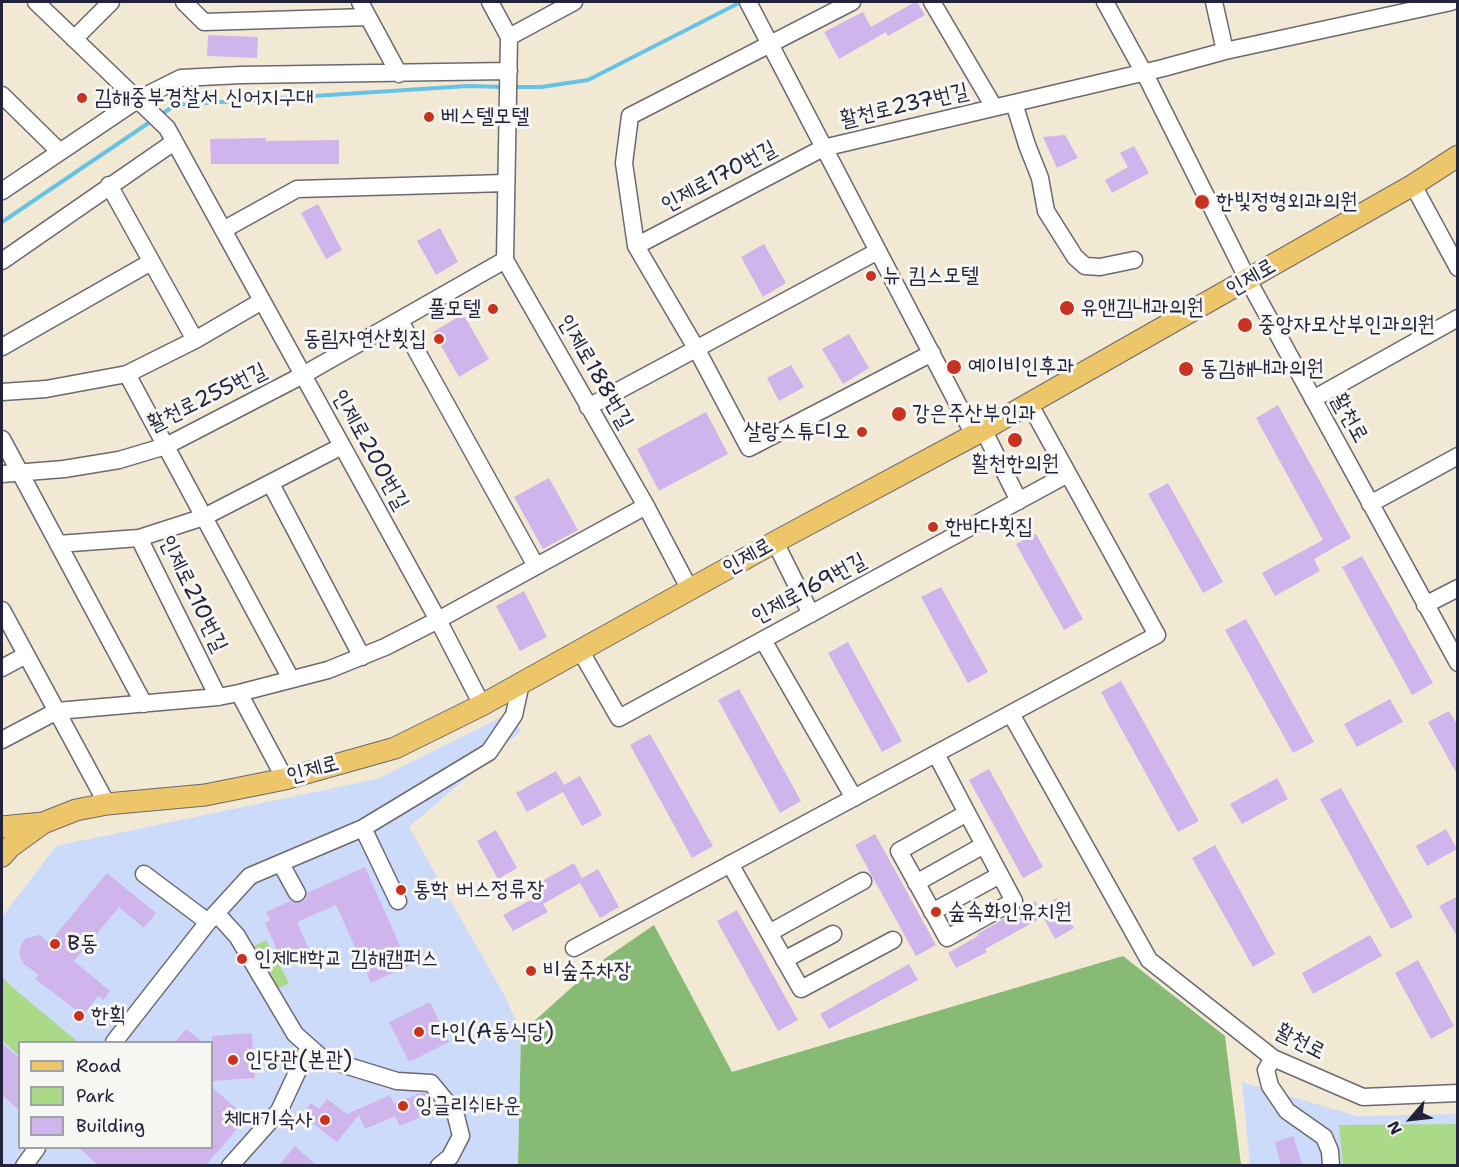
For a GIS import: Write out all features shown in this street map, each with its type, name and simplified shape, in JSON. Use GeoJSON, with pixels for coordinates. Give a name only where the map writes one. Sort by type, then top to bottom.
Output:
{"type":"FeatureCollection","features":[{"type":"Feature","properties":{"kind":"main road","name":"인제로"},"geometry":{"type":"LineString","coordinates":[[2,856],[10,847],[43,823],[76,810],[107,804],[205,795],[285,779],[395,748],[482,705],[775,542],[979,432],[1413,185],[1458,156]]}},
{"type":"Feature","properties":{"kind":"main road"},"geometry":{"type":"LineString","coordinates":[[2,827],[43,823]]}},
{"type":"Feature","properties":{"kind":"street","name":"인제로200번길"},"geometry":{"type":"LineString","coordinates":[[36,2],[170,135],[438,620],[482,705]]}},
{"type":"Feature","properties":{"kind":"street"},"geometry":{"type":"LineString","coordinates":[[74,39],[111,2]]}},
{"type":"Feature","properties":{"kind":"street"},"geometry":{"type":"LineString","coordinates":[[184,2],[204,22],[369,17]]}},
{"type":"Feature","properties":{"kind":"street"},"geometry":{"type":"LineString","coordinates":[[360,2],[399,74]]}},
{"type":"Feature","properties":{"kind":"street"},"geometry":{"type":"LineString","coordinates":[[490,2],[509,37],[505,260]]}},
{"type":"Feature","properties":{"kind":"street"},"geometry":{"type":"LineString","coordinates":[[509,37],[574,2]]}},
{"type":"Feature","properties":{"kind":"street"},"geometry":{"type":"LineString","coordinates":[[770,44],[852,2]]}},
{"type":"Feature","properties":{"kind":"street","name":"활천로237번길"},"geometry":{"type":"LineString","coordinates":[[932,2],[994,107]]}},
{"type":"Feature","properties":{"kind":"street","name":"활천로"},"geometry":{"type":"LineString","coordinates":[[1106,2],[1144,72],[1248,280],[1458,663]]}},
{"type":"Feature","properties":{"kind":"street"},"geometry":{"type":"LineString","coordinates":[[1214,2],[1225,51]]}},
{"type":"Feature","properties":{"kind":"street","name":"활천로237번길"},"geometry":{"type":"LineString","coordinates":[[823,148],[1225,51],[1450,2]]}},
{"type":"Feature","properties":{"kind":"street"},"geometry":{"type":"LineString","coordinates":[[750,6],[932,353],[1018,501]]}},
{"type":"Feature","properties":{"kind":"street","name":"인제로170번길"},"geometry":{"type":"LineString","coordinates":[[770,44],[630,116],[624,163],[636,246],[696,348],[749,448],[932,353]]}},
{"type":"Feature","properties":{"kind":"street"},"geometry":{"type":"LineString","coordinates":[[2,191],[60,152],[182,78],[241,75],[509,75]]}},
{"type":"Feature","properties":{"kind":"street"},"geometry":{"type":"LineString","coordinates":[[2,95],[60,152]]}},
{"type":"Feature","properties":{"kind":"street"},"geometry":{"type":"LineString","coordinates":[[1014,103],[1040,178],[1046,211],[1075,257],[1085,266],[1100,267],[1134,260]]}},
{"type":"Feature","properties":{"kind":"street"},"geometry":{"type":"LineString","coordinates":[[2,261],[109,185],[170,135]]}},
{"type":"Feature","properties":{"kind":"street","name":"인제로170번길"},"geometry":{"type":"LineString","coordinates":[[636,246],[823,148]]}},
{"type":"Feature","properties":{"kind":"street"},"geometry":{"type":"LineString","coordinates":[[223,230],[297,189],[506,183]]}},
{"type":"Feature","properties":{"kind":"street"},"geometry":{"type":"LineString","coordinates":[[109,185],[195,340]]}},
{"type":"Feature","properties":{"kind":"street"},"geometry":{"type":"LineString","coordinates":[[1413,185],[1458,268]]}},
{"type":"Feature","properties":{"kind":"street"},"geometry":{"type":"LineString","coordinates":[[588,407],[878,251]]}},
{"type":"Feature","properties":{"kind":"street","name":"활천로255번길"},"geometry":{"type":"LineString","coordinates":[[2,474],[64,469],[119,460],[166,446],[303,375],[505,260]]}},
{"type":"Feature","properties":{"kind":"street","name":"인제로188번길"},"geometry":{"type":"LineString","coordinates":[[505,260],[646,506],[690,590]]}},
{"type":"Feature","properties":{"kind":"street"},"geometry":{"type":"LineString","coordinates":[[2,347],[151,262]]}},
{"type":"Feature","properties":{"kind":"street"},"geometry":{"type":"LineString","coordinates":[[2,392],[46,389],[127,374],[195,340],[262,301]]}},
{"type":"Feature","properties":{"kind":"street"},"geometry":{"type":"LineString","coordinates":[[1313,399],[1458,318]]}},
{"type":"Feature","properties":{"kind":"street"},"geometry":{"type":"LineString","coordinates":[[400,321],[536,566]]}},
{"type":"Feature","properties":{"kind":"street"},"geometry":{"type":"LineString","coordinates":[[127,374],[204,517]]}},
{"type":"Feature","properties":{"kind":"street"},"geometry":{"type":"LineString","coordinates":[[574,948],[1157,635],[1029,403]]}},
{"type":"Feature","properties":{"kind":"street"},"geometry":{"type":"LineString","coordinates":[[2,439],[144,704]]}},
{"type":"Feature","properties":{"kind":"street","name":"인제로210번길"},"geometry":{"type":"LineString","coordinates":[[218,697],[139,538],[204,517],[342,446]]}},
{"type":"Feature","properties":{"kind":"street"},"geometry":{"type":"LineString","coordinates":[[1370,504],[1458,456]]}},
{"type":"Feature","properties":{"kind":"street","name":"인제로169번길"},"geometry":{"type":"LineString","coordinates":[[580,650],[619,718],[1068,474]]}},
{"type":"Feature","properties":{"kind":"street"},"geometry":{"type":"LineString","coordinates":[[271,484],[362,657]]}},
{"type":"Feature","properties":{"kind":"street"},"geometry":{"type":"LineString","coordinates":[[2,740],[57,711],[218,697],[328,670],[362,657],[438,620],[646,506]]}},
{"type":"Feature","properties":{"kind":"street","name":"인제로210번길"},"geometry":{"type":"LineString","coordinates":[[204,517],[291,679]]}},
{"type":"Feature","properties":{"kind":"street"},"geometry":{"type":"LineString","coordinates":[[58,544],[139,538]]}},
{"type":"Feature","properties":{"kind":"street"},"geometry":{"type":"LineString","coordinates":[[775,542],[811,614]]}},
{"type":"Feature","properties":{"kind":"street"},"geometry":{"type":"LineString","coordinates":[[1425,605],[1458,588]]}},
{"type":"Feature","properties":{"kind":"street"},"geometry":{"type":"LineString","coordinates":[[2,610],[107,804]]}},
{"type":"Feature","properties":{"kind":"street"},"geometry":{"type":"LineString","coordinates":[[763,640],[854,798]]}},
{"type":"Feature","properties":{"kind":"street"},"geometry":{"type":"LineString","coordinates":[[2,668],[26,656]]}},
{"type":"Feature","properties":{"kind":"street"},"geometry":{"type":"LineString","coordinates":[[115,1041],[212,917],[250,876],[363,828],[489,752],[514,715],[521,683]]}},
{"type":"Feature","properties":{"kind":"street"},"geometry":{"type":"LineString","coordinates":[[239,693],[285,779]]}},
{"type":"Feature","properties":{"kind":"street","name":"활천로"},"geometry":{"type":"LineString","coordinates":[[1011,714],[1149,960],[1273,1058],[1363,1097],[1458,1093]]}},
{"type":"Feature","properties":{"kind":"street"},"geometry":{"type":"LineString","coordinates":[[936,754],[1014,901],[947,938],[899,851],[967,813]]}},
{"type":"Feature","properties":{"kind":"street"},"geometry":{"type":"LineString","coordinates":[[363,828],[398,901]]}},
{"type":"Feature","properties":{"kind":"street"},"geometry":{"type":"LineString","coordinates":[[916,883],[984,845]]}},
{"type":"Feature","properties":{"kind":"street"},"geometry":{"type":"LineString","coordinates":[[281,864],[297,893]]}},
{"type":"Feature","properties":{"kind":"street"},"geometry":{"type":"LineString","coordinates":[[730,864],[801,989],[893,940]]}},
{"type":"Feature","properties":{"kind":"street"},"geometry":{"type":"LineString","coordinates":[[144,874],[212,917],[237,936],[295,1034],[322,1058],[397,1081],[432,1083],[455,1112],[461,1136],[450,1157],[439,1166]]}},
{"type":"Feature","properties":{"kind":"street"},"geometry":{"type":"LineString","coordinates":[[932,912],[1000,875]]}},
{"type":"Feature","properties":{"kind":"street"},"geometry":{"type":"LineString","coordinates":[[769,933],[863,881]]}},
{"type":"Feature","properties":{"kind":"street"},"geometry":{"type":"LineString","coordinates":[[784,960],[833,934]]}},
{"type":"Feature","properties":{"kind":"street"},"geometry":{"type":"LineString","coordinates":[[230,1166],[279,1111],[309,1047]]}},
{"type":"Feature","properties":{"kind":"street"},"geometry":{"type":"LineString","coordinates":[[1273,1058],[1266,1070],[1270,1086],[1287,1111],[1324,1137],[1330,1151],[1331,1166]]}},
{"type":"Feature","properties":{"kind":"street"},"geometry":{"type":"LineString","coordinates":[[24,1166],[36,1149]]}},
{"type":"Feature","properties":{"kind":"shaded area","name":"인제대학교 김해캠퍼스"},"geometry":{"type":"Polygon","coordinates":[[[510,713],[521,731],[409,827],[507,1000],[521,1033],[518,1165],[2,1165],[2,917],[56,846],[377,779],[510,713]]]}},
{"type":"Feature","properties":{"kind":"shaded area"},"geometry":{"type":"Polygon","coordinates":[[[1242,1082],[1357,1116],[1457,1114],[1457,1165],[1250,1165],[1242,1082]]]}},
{"type":"Feature","properties":{"kind":"green space"},"geometry":{"type":"Polygon","coordinates":[[[654,925],[732,1072],[1123,956],[1225,1036],[1241,1165],[518,1165],[521,1033],[600,962],[654,925]]]}},
{"type":"Feature","properties":{"kind":"green space"},"geometry":{"type":"Polygon","coordinates":[[[266,940],[289,983],[277,989],[254,946],[266,940]]]}},
{"type":"Feature","properties":{"kind":"green space"},"geometry":{"type":"Polygon","coordinates":[[[3,978],[77,1041],[18,1041],[18,1055],[2,1040],[3,978]]]}},
{"type":"Feature","properties":{"kind":"green space"},"geometry":{"type":"Polygon","coordinates":[[[1457,1124],[1457,1165],[1343,1165],[1339,1125],[1457,1124]]]}},
{"type":"Feature","properties":{"kind":"building"},"geometry":{"type":"Polygon","coordinates":[[[915,2],[925,15],[888,36],[886,32],[839,59],[824,32],[863,12],[871,27],[915,2]]]}},
{"type":"Feature","properties":{"kind":"building"},"geometry":{"type":"Polygon","coordinates":[[[208,35],[258,37],[257,58],[207,56],[208,35]]]}},
{"type":"Feature","properties":{"kind":"building"},"geometry":{"type":"Polygon","coordinates":[[[1065,135],[1078,158],[1057,168],[1043,137],[1065,135]]]}},
{"type":"Feature","properties":{"kind":"building"},"geometry":{"type":"Polygon","coordinates":[[[266,138],[266,141],[339,140],[339,164],[211,164],[210,139],[266,138]]]}},
{"type":"Feature","properties":{"kind":"building"},"geometry":{"type":"Polygon","coordinates":[[[1134,146],[1149,173],[1112,193],[1105,180],[1128,167],[1120,153],[1134,146]]]}},
{"type":"Feature","properties":{"kind":"building"},"geometry":{"type":"Polygon","coordinates":[[[318,204],[342,250],[326,259],[301,213],[318,204]]]}},
{"type":"Feature","properties":{"kind":"building"},"geometry":{"type":"Polygon","coordinates":[[[440,228],[458,262],[436,275],[417,241],[440,228]]]}},
{"type":"Feature","properties":{"kind":"building"},"geometry":{"type":"Polygon","coordinates":[[[764,244],[786,283],[763,297],[741,257],[764,244]]]}},
{"type":"Feature","properties":{"kind":"building"},"geometry":{"type":"Polygon","coordinates":[[[463,314],[489,359],[459,377],[433,332],[463,314]]]}},
{"type":"Feature","properties":{"kind":"building"},"geometry":{"type":"Polygon","coordinates":[[[849,334],[869,368],[843,384],[822,349],[849,334]]]}},
{"type":"Feature","properties":{"kind":"building"},"geometry":{"type":"Polygon","coordinates":[[[791,365],[804,387],[779,401],[767,378],[791,365]]]}},
{"type":"Feature","properties":{"kind":"building"},"geometry":{"type":"Polygon","coordinates":[[[1278,405],[1351,538],[1314,559],[1320,571],[1275,596],[1262,573],[1323,540],[1256,418],[1278,405]]]}},
{"type":"Feature","properties":{"kind":"building"},"geometry":{"type":"Polygon","coordinates":[[[706,412],[728,454],[659,491],[637,449],[706,412]]]}},
{"type":"Feature","properties":{"kind":"building"},"geometry":{"type":"Polygon","coordinates":[[[549,478],[578,530],[543,549],[514,497],[549,478]]]}},
{"type":"Feature","properties":{"kind":"building"},"geometry":{"type":"Polygon","coordinates":[[[1168,483],[1223,582],[1203,593],[1148,494],[1168,483]]]}},
{"type":"Feature","properties":{"kind":"building"},"geometry":{"type":"Polygon","coordinates":[[[1036,534],[1083,619],[1064,630],[1016,544],[1036,534]]]}},
{"type":"Feature","properties":{"kind":"building"},"geometry":{"type":"Polygon","coordinates":[[[1362,556],[1433,683],[1412,695],[1342,567],[1362,556]]]}},
{"type":"Feature","properties":{"kind":"building"},"geometry":{"type":"Polygon","coordinates":[[[941,587],[988,672],[968,683],[921,597],[941,587]]]}},
{"type":"Feature","properties":{"kind":"building"},"geometry":{"type":"Polygon","coordinates":[[[524,591],[547,637],[520,651],[496,606],[524,591]]]}},
{"type":"Feature","properties":{"kind":"building"},"geometry":{"type":"Polygon","coordinates":[[[1246,619],[1314,742],[1293,753],[1225,630],[1246,619]]]}},
{"type":"Feature","properties":{"kind":"building"},"geometry":{"type":"Polygon","coordinates":[[[848,642],[902,741],[882,752],[828,653],[848,642]]]}},
{"type":"Feature","properties":{"kind":"building"},"geometry":{"type":"Polygon","coordinates":[[[1121,681],[1199,821],[1178,832],[1101,692],[1121,681]]]}},
{"type":"Feature","properties":{"kind":"building"},"geometry":{"type":"Polygon","coordinates":[[[739,689],[801,801],[780,813],[718,700],[739,689]]]}},
{"type":"Feature","properties":{"kind":"building"},"geometry":{"type":"Polygon","coordinates":[[[1390,699],[1403,722],[1357,747],[1344,724],[1390,699]]]}},
{"type":"Feature","properties":{"kind":"building"},"geometry":{"type":"Polygon","coordinates":[[[1449,711],[1458,726],[1458,776],[1428,722],[1449,711]]]}},
{"type":"Feature","properties":{"kind":"building"},"geometry":{"type":"Polygon","coordinates":[[[650,734],[713,846],[692,858],[630,745],[650,734]]]}},
{"type":"Feature","properties":{"kind":"building"},"geometry":{"type":"Polygon","coordinates":[[[989,769],[1043,867],[1023,878],[969,780],[989,769]]]}},
{"type":"Feature","properties":{"kind":"building"},"geometry":{"type":"Polygon","coordinates":[[[556,771],[564,785],[580,776],[602,815],[582,826],[563,792],[527,812],[516,793],[556,771]]]}},
{"type":"Feature","properties":{"kind":"building"},"geometry":{"type":"Polygon","coordinates":[[[1277,778],[1288,799],[1242,824],[1230,804],[1277,778]]]}},
{"type":"Feature","properties":{"kind":"building"},"geometry":{"type":"Polygon","coordinates":[[[1341,788],[1413,917],[1391,929],[1320,799],[1341,788]]]}},
{"type":"Feature","properties":{"kind":"building"},"geometry":{"type":"Polygon","coordinates":[[[1446,829],[1457,849],[1427,866],[1416,846],[1446,829]]]}},
{"type":"Feature","properties":{"kind":"building"},"geometry":{"type":"Polygon","coordinates":[[[496,830],[517,868],[498,879],[477,841],[496,830]]]}},
{"type":"Feature","properties":{"kind":"building"},"geometry":{"type":"Polygon","coordinates":[[[875,834],[936,945],[916,956],[855,845],[875,834]]]}},
{"type":"Feature","properties":{"kind":"building"},"geometry":{"type":"Polygon","coordinates":[[[1215,845],[1275,954],[1253,967],[1192,858],[1215,845]]]}},
{"type":"Feature","properties":{"kind":"building"},"geometry":{"type":"Polygon","coordinates":[[[574,863],[582,878],[598,869],[619,907],[600,918],[580,883],[543,904],[533,886],[574,863]]]}},
{"type":"Feature","properties":{"kind":"building"},"geometry":{"type":"Polygon","coordinates":[[[365,867],[409,966],[371,983],[336,905],[297,922],[312,957],[285,968],[265,923],[270,920],[266,912],[290,901],[302,902],[306,899],[307,893],[365,867]]]}},
{"type":"Feature","properties":{"kind":"building","name":"B동"},"geometry":{"type":"Polygon","coordinates":[[[107,873],[156,913],[144,928],[119,907],[74,961],[110,991],[103,1000],[98,996],[83,1015],[35,979],[39,975],[24,964],[19,955],[21,945],[26,938],[40,935],[49,943],[107,873]]]}},
{"type":"Feature","properties":{"kind":"building"},"geometry":{"type":"Polygon","coordinates":[[[538,896],[548,912],[513,931],[503,915],[538,896]]]}},
{"type":"Feature","properties":{"kind":"building"},"geometry":{"type":"Polygon","coordinates":[[[1458,896],[1458,938],[1439,906],[1458,896]]]}},
{"type":"Feature","properties":{"kind":"building"},"geometry":{"type":"Polygon","coordinates":[[[1057,898],[1074,928],[1055,939],[1043,917],[985,949],[987,952],[956,968],[948,953],[1035,901],[1039,908],[1057,898]]]}},
{"type":"Feature","properties":{"kind":"building"},"geometry":{"type":"Polygon","coordinates":[[[737,910],[798,1020],[778,1031],[717,921],[737,910]]]}},
{"type":"Feature","properties":{"kind":"building"},"geometry":{"type":"Polygon","coordinates":[[[1370,935],[1382,956],[1313,994],[1302,973],[1370,935]]]}},
{"type":"Feature","properties":{"kind":"building"},"geometry":{"type":"Polygon","coordinates":[[[1418,960],[1454,1026],[1431,1039],[1395,973],[1418,960]]]}},
{"type":"Feature","properties":{"kind":"building"},"geometry":{"type":"Polygon","coordinates":[[[909,964],[918,980],[829,1029],[820,1014],[909,964]]]}},
{"type":"Feature","properties":{"kind":"building","name":"다인(A동식당)"},"geometry":{"type":"Polygon","coordinates":[[[430,1002],[449,1042],[409,1062],[389,1022],[430,1002]]]}},
{"type":"Feature","properties":{"kind":"building","name":"인당관(본관)"},"geometry":{"type":"Polygon","coordinates":[[[186,1029],[202,1041],[176,1041],[186,1029]]]}},
{"type":"Feature","properties":{"kind":"building","name":"인당관(본관)"},"geometry":{"type":"Polygon","coordinates":[[[252,1033],[255,1078],[213,1081],[212,1036],[252,1033]]]}},
{"type":"Feature","properties":{"kind":"building"},"geometry":{"type":"Polygon","coordinates":[[[2,1043],[18,1057],[18,1109],[2,1095],[2,1043]]]}},
{"type":"Feature","properties":{"kind":"building"},"geometry":{"type":"Polygon","coordinates":[[[213,1088],[247,1118],[205,1166],[99,1166],[80,1149],[213,1149],[213,1088]]]}},
{"type":"Feature","properties":{"kind":"building"},"geometry":{"type":"Polygon","coordinates":[[[420,1093],[426,1093],[439,1109],[400,1126],[395,1116],[365,1129],[359,1115],[337,1142],[302,1115],[311,1103],[319,1109],[327,1099],[347,1114],[390,1095],[394,1104],[420,1093]]]}},
{"type":"Feature","properties":{"kind":"building"},"geometry":{"type":"Polygon","coordinates":[[[1293,1136],[1303,1166],[1281,1166],[1275,1142],[1293,1136]]]}},
{"type":"Feature","properties":{"kind":"building"},"geometry":{"type":"Polygon","coordinates":[[[295,1146],[317,1166],[278,1166],[295,1146]]]}},
{"type":"Feature","properties":{"kind":"waterway"},"geometry":{"type":"LineString","coordinates":[[512,87],[541,87],[588,80],[741,2]]}},
{"type":"Feature","properties":{"kind":"waterway"},"geometry":{"type":"LineString","coordinates":[[159,116],[175,105],[468,86],[505,87]]}},
{"type":"Feature","properties":{"kind":"waterway"},"geometry":{"type":"LineString","coordinates":[[2,222],[153,120]]}},
{"type":"Feature","properties":{"kind":"place","name":"김해중부경찰서 신어지구대"},"geometry":{"type":"Point","coordinates":[82,98]}},
{"type":"Feature","properties":{"kind":"place","name":"베스텔모텔"},"geometry":{"type":"Point","coordinates":[429,117]}},
{"type":"Feature","properties":{"kind":"place","name":"한빛정형외과의원"},"geometry":{"type":"Point","coordinates":[1202,202]}},
{"type":"Feature","properties":{"kind":"place","name":"뉴 킴스모텔"},"geometry":{"type":"Point","coordinates":[871,276]}},
{"type":"Feature","properties":{"kind":"place","name":"유앤김내과의원"},"geometry":{"type":"Point","coordinates":[1067,308]}},
{"type":"Feature","properties":{"kind":"place","name":"풀모텔"},"geometry":{"type":"Point","coordinates":[493,309]}},
{"type":"Feature","properties":{"kind":"place","name":"중앙자모산부인과의원"},"geometry":{"type":"Point","coordinates":[1245,325]}},
{"type":"Feature","properties":{"kind":"place","name":"동림자연산횟집"},"geometry":{"type":"Point","coordinates":[439,339]}},
{"type":"Feature","properties":{"kind":"place","name":"예이비인후과"},"geometry":{"type":"Point","coordinates":[954,367]}},
{"type":"Feature","properties":{"kind":"place","name":"동김해내과의원"},"geometry":{"type":"Point","coordinates":[1186,369]}},
{"type":"Feature","properties":{"kind":"place","name":"강은주산부인과"},"geometry":{"type":"Point","coordinates":[899,414]}},
{"type":"Feature","properties":{"kind":"place","name":"살랑스튜디오"},"geometry":{"type":"Point","coordinates":[862,432]}},
{"type":"Feature","properties":{"kind":"place","name":"활천한의원"},"geometry":{"type":"Point","coordinates":[1015,440]}},
{"type":"Feature","properties":{"kind":"place","name":"한바다횟집"},"geometry":{"type":"Point","coordinates":[933,527]}},
{"type":"Feature","properties":{"kind":"place","name":"통학 버스정류장"},"geometry":{"type":"Point","coordinates":[401,890]}},
{"type":"Feature","properties":{"kind":"place","name":"숲속화인유치원"},"geometry":{"type":"Point","coordinates":[936,912]}},
{"type":"Feature","properties":{"kind":"place","name":"B동"},"geometry":{"type":"Point","coordinates":[55,944]}},
{"type":"Feature","properties":{"kind":"place","name":"인제대학교 김해캠퍼스"},"geometry":{"type":"Point","coordinates":[242,959]}},
{"type":"Feature","properties":{"kind":"place","name":"비숲주차장"},"geometry":{"type":"Point","coordinates":[531,971]}},
{"type":"Feature","properties":{"kind":"place","name":"한획"},"geometry":{"type":"Point","coordinates":[79,1016]}},
{"type":"Feature","properties":{"kind":"place","name":"다인(A동식당)"},"geometry":{"type":"Point","coordinates":[419,1032]}},
{"type":"Feature","properties":{"kind":"place","name":"인당관(본관)"},"geometry":{"type":"Point","coordinates":[233,1060]}},
{"type":"Feature","properties":{"kind":"place","name":"잉글리쉬타운"},"geometry":{"type":"Point","coordinates":[403,1106]}},
{"type":"Feature","properties":{"kind":"place","name":"체대기숙사"},"geometry":{"type":"Point","coordinates":[325,1120]}}]}
